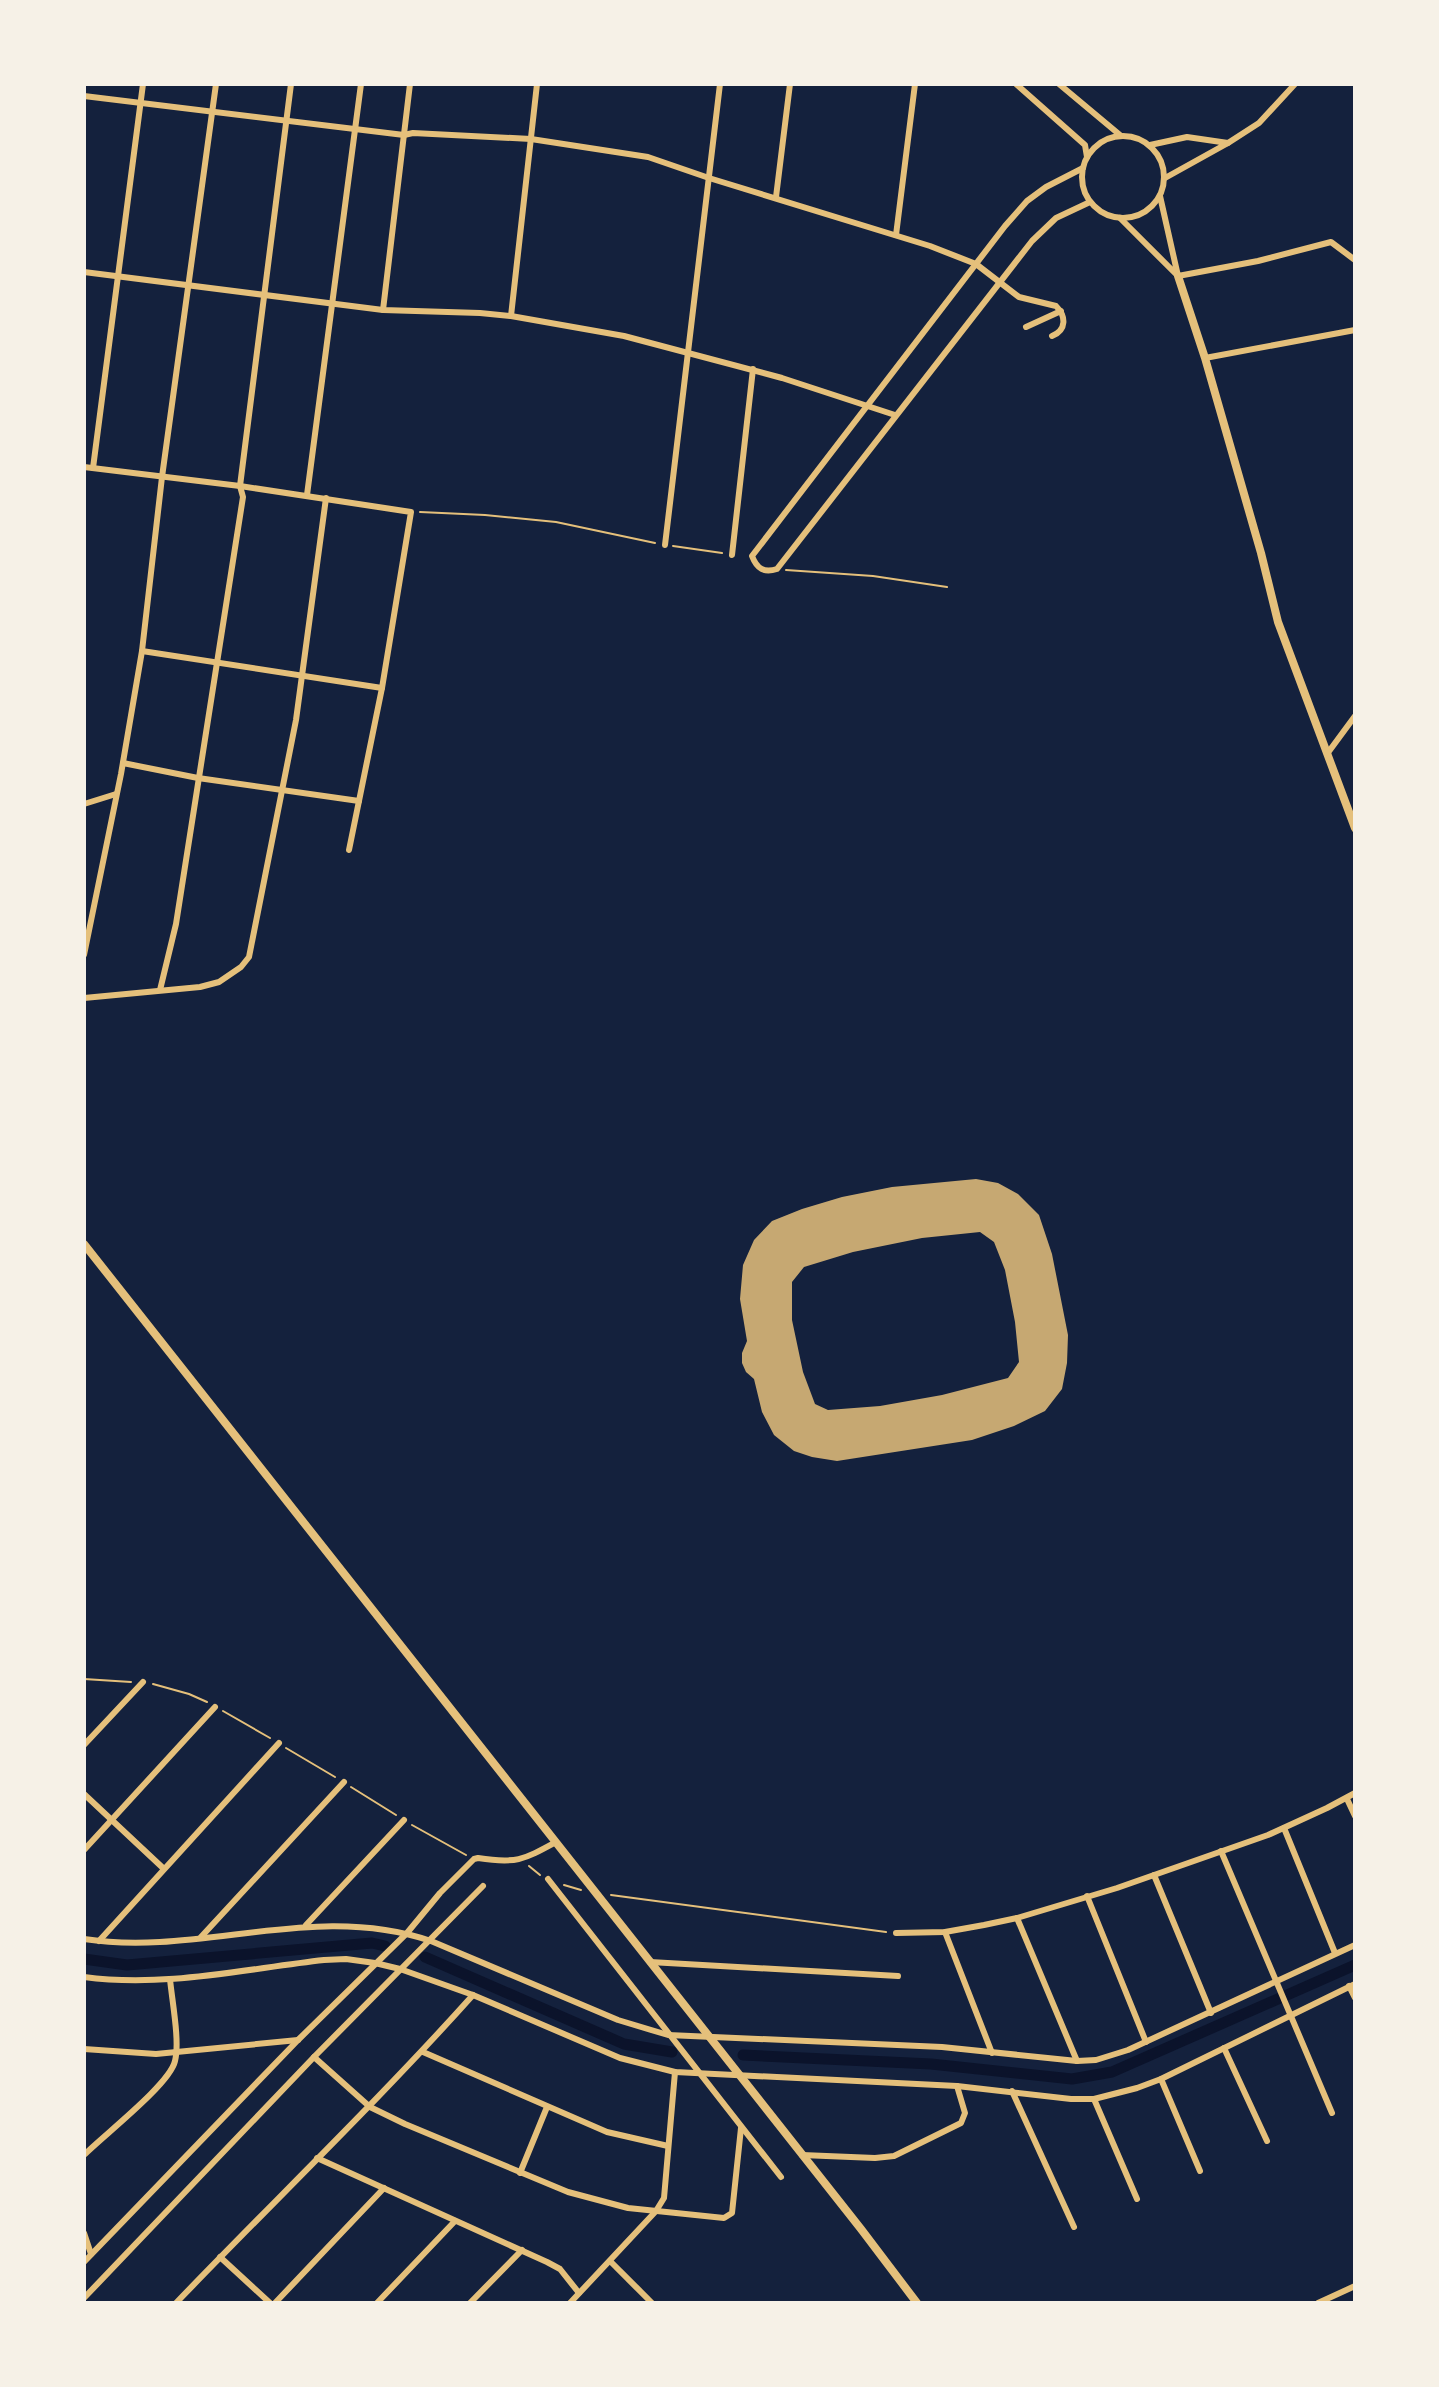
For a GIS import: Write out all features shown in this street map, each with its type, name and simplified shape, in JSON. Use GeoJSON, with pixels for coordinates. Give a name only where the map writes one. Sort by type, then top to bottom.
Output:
{"type":"FeatureCollection","features":[{"type":"Feature","properties":{"kind":"main road"},"geometry":{"type":"LineString","coordinates":[[1178,276],[1205,358],[1278,622],[1355,828]]}},
{"type":"Feature","properties":{"kind":"main road"},"geometry":{"type":"LineString","coordinates":[[84,1244],[917,2303]]}},
{"type":"Feature","properties":{"kind":"street"},"geometry":{"type":"LineString","coordinates":[[93,468],[143,84]]}},
{"type":"Feature","properties":{"kind":"street"},"geometry":{"type":"LineString","coordinates":[[84,955],[142,651],[162,477],[216,84]]}},
{"type":"Feature","properties":{"kind":"street"},"geometry":{"type":"LineString","coordinates":[[160,990],[176,924],[243,497],[240,486],[291,84]]}},
{"type":"Feature","properties":{"kind":"street"},"geometry":{"type":"LineString","coordinates":[[307,495],[361,84]]}},
{"type":"Feature","properties":{"kind":"street"},"geometry":{"type":"LineString","coordinates":[[383,310],[410,84]]}},
{"type":"Feature","properties":{"kind":"street"},"geometry":{"type":"LineString","coordinates":[[511,316],[537,84]]}},
{"type":"Feature","properties":{"kind":"street"},"geometry":{"type":"LineString","coordinates":[[665,545],[720,84]]}},
{"type":"Feature","properties":{"kind":"street"},"geometry":{"type":"LineString","coordinates":[[776,197],[790,84]]}},
{"type":"Feature","properties":{"kind":"street"},"geometry":{"type":"LineString","coordinates":[[896,235],[915,84]]}},
{"type":"Feature","properties":{"kind":"street"},"geometry":{"type":"LineString","coordinates":[[1016,84],[1085,145],[1087,157]]}},
{"type":"Feature","properties":{"kind":"street"},"geometry":{"type":"LineString","coordinates":[[1059,84],[1120,135]]}},
{"type":"Feature","properties":{"kind":"street"},"geometry":{"type":"LineString","coordinates":[[1165,178],[1259,123],[1295,84]]}},
{"type":"Feature","properties":{"kind":"street"},"geometry":{"type":"LineString","coordinates":[[84,96],[404,135],[531,139],[648,157],[896,235],[976,264],[1019,297],[1056,306],[1061,311],[1063,326],[1052,336]]}},
{"type":"Feature","properties":{"kind":"street"},"geometry":{"type":"LineString","coordinates":[[1131,136],[1150,145],[1158,154],[1165,178],[1160,196],[1178,276],[1120,218],[1098,210],[1084,191],[1083,168],[1087,157],[1095,146],[1107,138],[1131,136]]}},
{"type":"Feature","properties":{"kind":"street"},"geometry":{"type":"LineString","coordinates":[[1150,145],[1187,137],[1228,143]]}},
{"type":"Feature","properties":{"kind":"street"},"geometry":{"type":"LineString","coordinates":[[1083,168],[1046,187],[1027,201],[976,264],[752,556],[760,569],[777,569],[1032,241],[1056,218],[1090,202]]}},
{"type":"Feature","properties":{"kind":"street"},"geometry":{"type":"LineString","coordinates":[[1120,218],[1143,213],[1160,196]]}},
{"type":"Feature","properties":{"kind":"street"},"geometry":{"type":"LineString","coordinates":[[1178,276],[1258,261],[1331,242],[1355,260]]}},
{"type":"Feature","properties":{"kind":"street"},"geometry":{"type":"LineString","coordinates":[[84,272],[383,310],[511,316],[624,336],[753,369],[895,415]]}},
{"type":"Feature","properties":{"kind":"street"},"geometry":{"type":"LineString","coordinates":[[1026,327],[1061,311]]}},
{"type":"Feature","properties":{"kind":"street"},"geometry":{"type":"LineString","coordinates":[[1205,358],[1355,330]]}},
{"type":"Feature","properties":{"kind":"street"},"geometry":{"type":"LineString","coordinates":[[732,555],[753,369]]}},
{"type":"Feature","properties":{"kind":"street"},"geometry":{"type":"LineString","coordinates":[[84,467],[307,495],[411,512],[382,688],[349,850]]}},
{"type":"Feature","properties":{"kind":"street"},"geometry":{"type":"LineString","coordinates":[[84,998],[200,987],[219,982],[241,967],[249,957],[296,720],[326,498]]}},
{"type":"Feature","properties":{"kind":"street"},"geometry":{"type":"LineString","coordinates":[[142,651],[382,688]]}},
{"type":"Feature","properties":{"kind":"street"},"geometry":{"type":"LineString","coordinates":[[1327,754],[1355,716]]}},
{"type":"Feature","properties":{"kind":"street"},"geometry":{"type":"LineString","coordinates":[[123,763],[198,778],[359,801]]}},
{"type":"Feature","properties":{"kind":"street"},"geometry":{"type":"LineString","coordinates":[[84,804],[116,794]]}},
{"type":"Feature","properties":{"kind":"street"},"geometry":{"type":"LineString","coordinates":[[84,1745],[143,1682]]}},
{"type":"Feature","properties":{"kind":"street"},"geometry":{"type":"LineString","coordinates":[[84,1850],[215,1707]]}},
{"type":"Feature","properties":{"kind":"street"},"geometry":{"type":"LineString","coordinates":[[99,1941],[279,1743]]}},
{"type":"Feature","properties":{"kind":"street"},"geometry":{"type":"LineString","coordinates":[[201,1937],[344,1782]]}},
{"type":"Feature","properties":{"kind":"street"},"geometry":{"type":"LineString","coordinates":[[896,1933],[945,1932],[1017,1918],[1154,1875],[1284,1828],[1355,1793]]}},
{"type":"Feature","properties":{"kind":"street"},"geometry":{"type":"LineString","coordinates":[[84,1794],[163,1868]]}},
{"type":"Feature","properties":{"kind":"street"},"geometry":{"type":"LineString","coordinates":[[1347,1799],[1355,1816]]}},
{"type":"Feature","properties":{"kind":"street"},"geometry":{"type":"LineString","coordinates":[[306,1925],[404,1820]]}},
{"type":"Feature","properties":{"kind":"street"},"geometry":{"type":"LineString","coordinates":[[1284,1828],[1335,1953]]}},
{"type":"Feature","properties":{"kind":"street"},"geometry":{"type":"LineString","coordinates":[[84,2262],[298,2040],[407,1933],[474,1859],[523,1860],[556,1842]]}},
{"type":"Feature","properties":{"kind":"street"},"geometry":{"type":"LineString","coordinates":[[1221,1851],[1332,2113]]}},
{"type":"Feature","properties":{"kind":"street"},"geometry":{"type":"LineString","coordinates":[[1154,1875],[1211,2013]]}},
{"type":"Feature","properties":{"kind":"street"},"geometry":{"type":"LineString","coordinates":[[548,1879],[781,2177]]}},
{"type":"Feature","properties":{"kind":"street"},"geometry":{"type":"LineString","coordinates":[[84,2298],[314,2057],[483,1886]]}},
{"type":"Feature","properties":{"kind":"street"},"geometry":{"type":"LineString","coordinates":[[1087,1896],[1146,2042]]}},
{"type":"Feature","properties":{"kind":"street"},"geometry":{"type":"LineString","coordinates":[[1017,1918],[1077,2061]]}},
{"type":"Feature","properties":{"kind":"street"},"geometry":{"type":"LineString","coordinates":[[84,1939],[125,1943],[306,1925],[367,1926],[431,1941],[618,2020],[668,2035],[942,2047],[1077,2061],[1096,2060],[1146,2042],[1355,1945]]}},
{"type":"Feature","properties":{"kind":"street"},"geometry":{"type":"LineString","coordinates":[[945,1932],[992,2053]]}},
{"type":"Feature","properties":{"kind":"street"},"geometry":{"type":"LineString","coordinates":[[84,1977],[112,1981],[170,1979],[346,1959],[400,1969],[473,1995],[620,2058],[675,2072],[957,2086],[1071,2099],[1114,2095],[1161,2079],[1352,1985],[1355,1998]]}},
{"type":"Feature","properties":{"kind":"street"},"geometry":{"type":"LineString","coordinates":[[650,1962],[898,1976]]}},
{"type":"Feature","properties":{"kind":"street"},"geometry":{"type":"LineString","coordinates":[[84,2155],[170,2074],[176,2053],[170,1979]]}},
{"type":"Feature","properties":{"kind":"street"},"geometry":{"type":"LineString","coordinates":[[176,2303],[370,2107],[473,1995]]}},
{"type":"Feature","properties":{"kind":"street"},"geometry":{"type":"LineString","coordinates":[[84,2049],[132,2054],[176,2053],[298,2040]]}},
{"type":"Feature","properties":{"kind":"street"},"geometry":{"type":"LineString","coordinates":[[1224,2048],[1267,2141]]}},
{"type":"Feature","properties":{"kind":"street"},"geometry":{"type":"LineString","coordinates":[[423,2052],[607,2132],[668,2146]]}},
{"type":"Feature","properties":{"kind":"street"},"geometry":{"type":"LineString","coordinates":[[314,2057],[370,2107],[520,2173],[588,2199],[628,2208],[724,2218],[732,2213],[741,2128]]}},
{"type":"Feature","properties":{"kind":"street"},"geometry":{"type":"LineString","coordinates":[[570,2303],[656,2211],[664,2198],[675,2072]]}},
{"type":"Feature","properties":{"kind":"street"},"geometry":{"type":"LineString","coordinates":[[1161,2079],[1200,2171]]}},
{"type":"Feature","properties":{"kind":"street"},"geometry":{"type":"LineString","coordinates":[[802,2155],[875,2158],[900,2154],[961,2123],[965,2113],[957,2086]]}},
{"type":"Feature","properties":{"kind":"street"},"geometry":{"type":"LineString","coordinates":[[1012,2091],[1074,2227]]}},
{"type":"Feature","properties":{"kind":"street"},"geometry":{"type":"LineString","coordinates":[[1094,2099],[1137,2199]]}},
{"type":"Feature","properties":{"kind":"street"},"geometry":{"type":"LineString","coordinates":[[520,2173],[547,2107]]}},
{"type":"Feature","properties":{"kind":"street"},"geometry":{"type":"LineString","coordinates":[[317,2158],[560,2269],[579,2293]]}},
{"type":"Feature","properties":{"kind":"street"},"geometry":{"type":"LineString","coordinates":[[220,2257],[272,2303],[384,2188]]}},
{"type":"Feature","properties":{"kind":"street"},"geometry":{"type":"LineString","coordinates":[[377,2303],[455,2221]]}},
{"type":"Feature","properties":{"kind":"street"},"geometry":{"type":"LineString","coordinates":[[84,2233],[91,2254]]}},
{"type":"Feature","properties":{"kind":"street"},"geometry":{"type":"LineString","coordinates":[[470,2303],[522,2250]]}},
{"type":"Feature","properties":{"kind":"street"},"geometry":{"type":"LineString","coordinates":[[610,2261],[652,2303]]}},
{"type":"Feature","properties":{"kind":"street"},"geometry":{"type":"LineString","coordinates":[[1318,2303],[1355,2286]]}},
{"type":"Feature","properties":{"kind":"path"},"geometry":{"type":"LineString","coordinates":[[411,512],[556,522],[665,545],[732,555]]}},
{"type":"Feature","properties":{"kind":"path"},"geometry":{"type":"LineString","coordinates":[[777,569],[873,576],[947,587]]}},
{"type":"Feature","properties":{"kind":"path"},"geometry":{"type":"LineString","coordinates":[[84,1679],[143,1682],[189,1694],[279,1743],[474,1859]]}},
{"type":"Feature","properties":{"kind":"path"},"geometry":{"type":"LineString","coordinates":[[523,1860],[548,1879],[596,1893],[896,1933]]}},
{"type":"Feature","properties":{"kind":"building"},"geometry":{"type":"Polygon","coordinates":[[[976,1179],[998,1183],[1018,1194],[1039,1215],[1052,1254],[1068,1335],[1062,1389],[1045,1411],[1014,1426],[972,1440],[837,1461],[794,1451],[774,1435],[762,1412],[754,1379],[742,1363],[747,1341],[740,1299],[743,1265],[754,1240],[772,1221],[842,1197],[892,1187],[976,1179]],[[980,1232],[922,1238],[853,1252],[804,1267],[792,1282],[792,1320],[803,1372],[815,1404],[828,1410],[880,1406],[942,1395],[1008,1378],[1019,1362],[1015,1322],[1005,1270],[994,1242],[980,1232]]]}},
{"type":"Feature","properties":{"kind":"waterway"},"geometry":{"type":"LineString","coordinates":[[84,1959],[127,1965],[372,1943],[385,1946]]}},
{"type":"Feature","properties":{"kind":"waterway"},"geometry":{"type":"LineString","coordinates":[[425,1957],[624,2044],[672,2052]]}},
{"type":"Feature","properties":{"kind":"waterway"},"geometry":{"type":"LineString","coordinates":[[743,2055],[931,2064],[1072,2079],[1112,2072],[1355,1965]]}}]}
